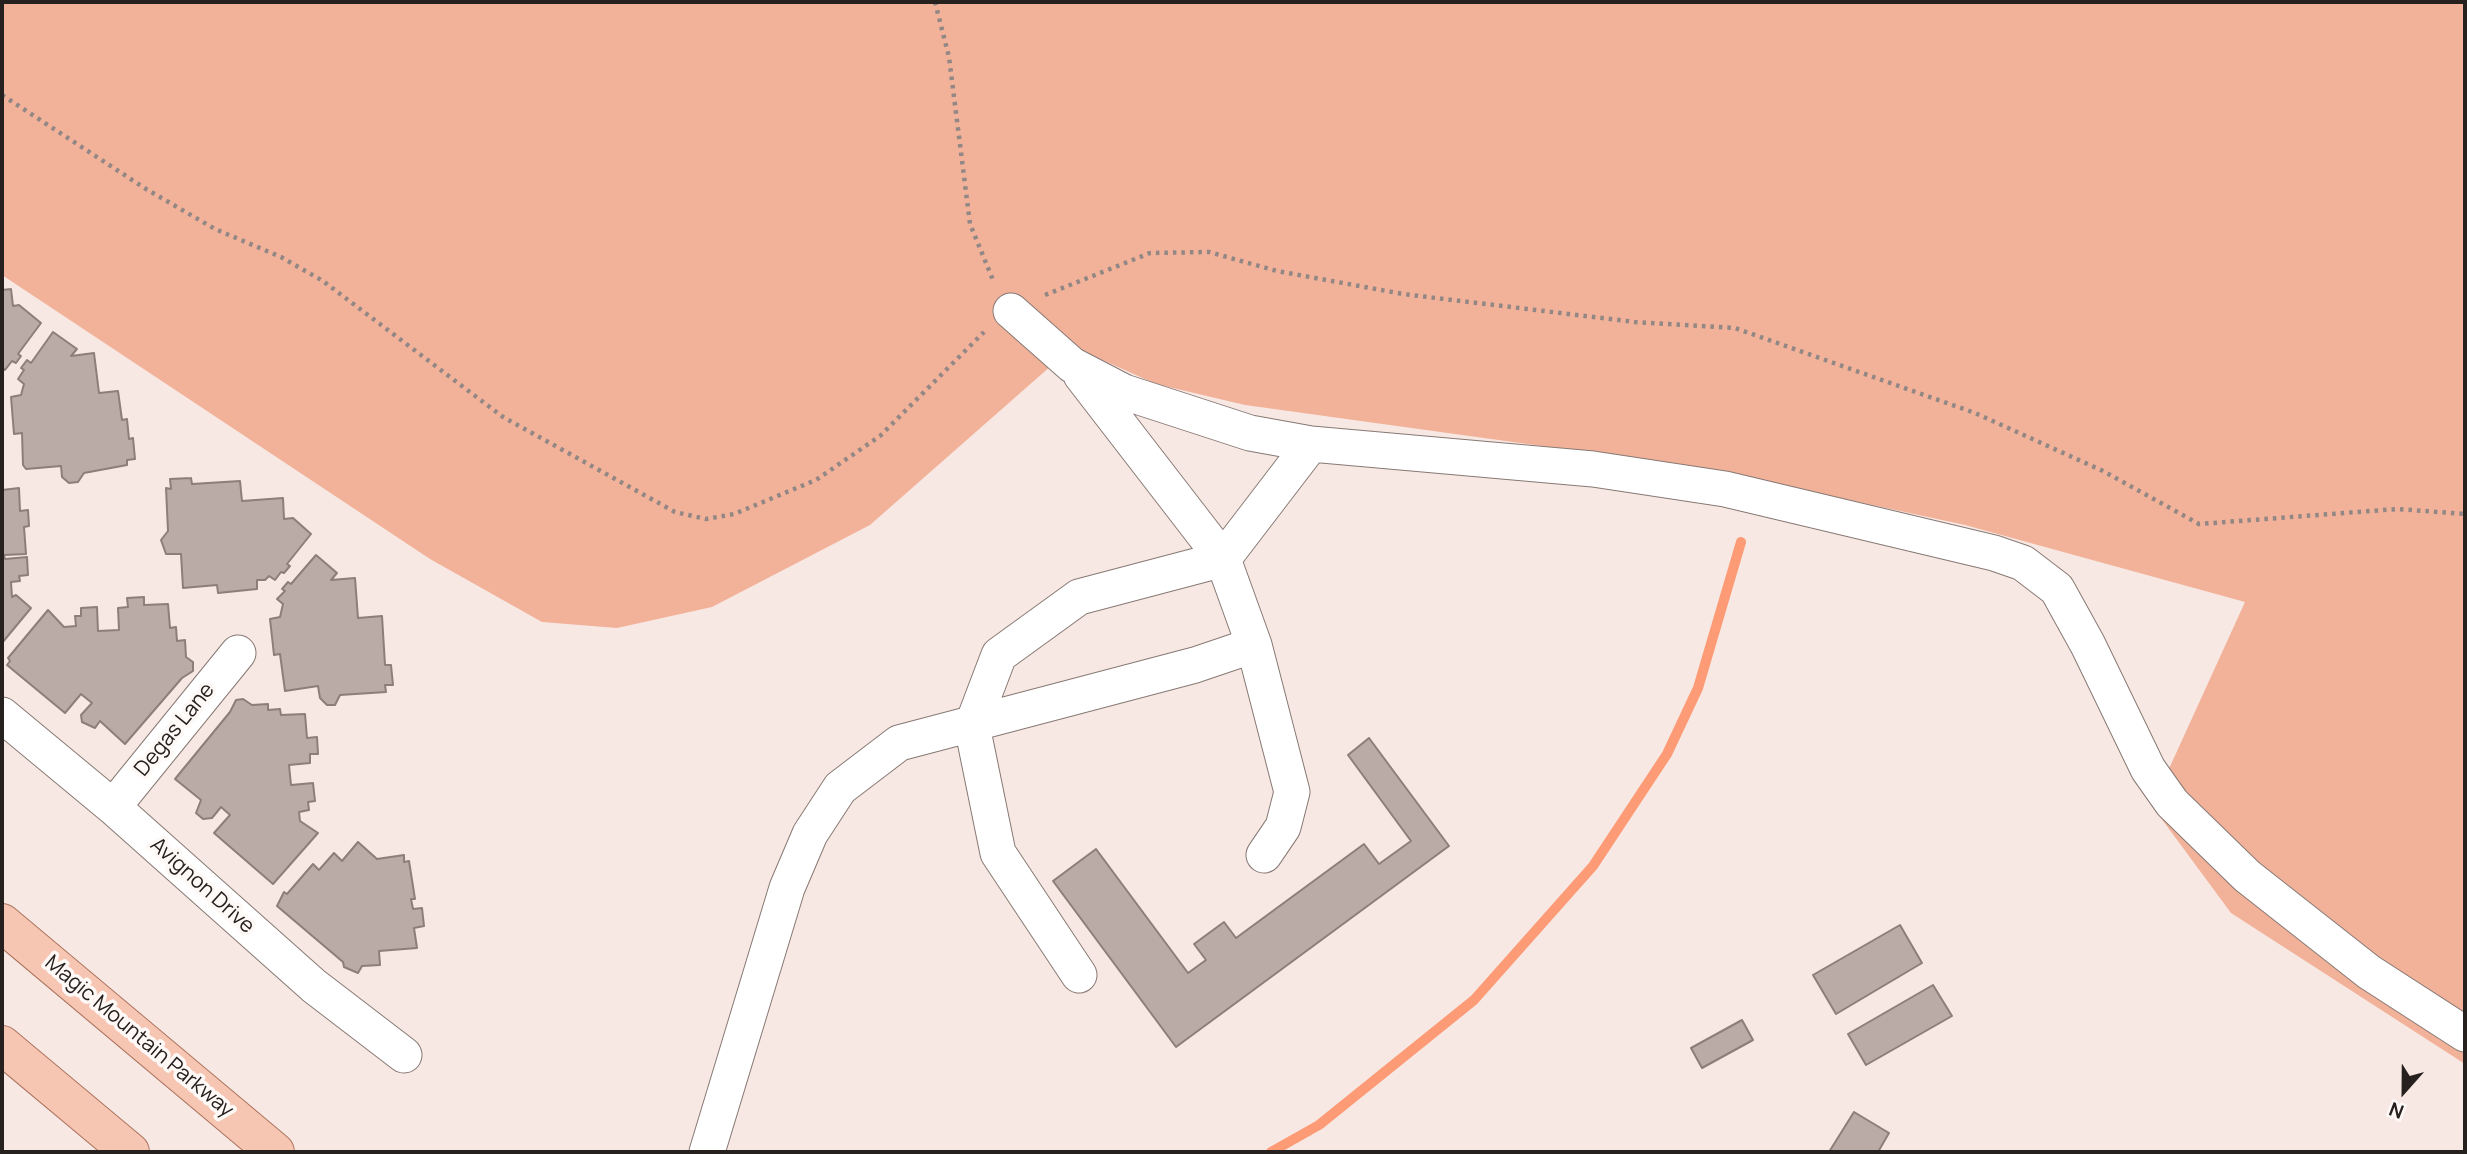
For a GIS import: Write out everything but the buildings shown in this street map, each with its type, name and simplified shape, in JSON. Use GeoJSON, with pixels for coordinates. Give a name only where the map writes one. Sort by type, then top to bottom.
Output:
{"type":"FeatureCollection","features":[{"type":"Feature","properties":{"kind":"main road","name":"Magic Mountain Parkway"},"geometry":{"type":"LineString","coordinates":[[2,923],[275,1152]]}},
{"type":"Feature","properties":{"kind":"main road"},"geometry":{"type":"LineString","coordinates":[[2,1045],[130,1152]]}},
{"type":"Feature","properties":{"kind":"lane"},"geometry":{"type":"LineString","coordinates":[[1011,311],[1072,365],[1223,559],[1254,645],[1292,792],[1283,827],[1264,855]]}},
{"type":"Feature","properties":{"kind":"lane"},"geometry":{"type":"LineString","coordinates":[[1072,365],[1124,392],[1250,433],[1311,444],[1593,469],[1725,489],[1994,553],[2023,563],[2057,589],[2088,645],[2148,769],[2172,803],[2246,876],[2369,972],[2465,1034]]}},
{"type":"Feature","properties":{"kind":"lane"},"geometry":{"type":"LineString","coordinates":[[1079,975],[998,853],[972,726],[999,655],[1079,597],[1223,559],[1311,444]]}},
{"type":"Feature","properties":{"kind":"lane"},"geometry":{"type":"LineString","coordinates":[[707,1152],[787,888],[810,834],[840,788],[899,743],[972,726],[1195,665],[1254,645]]}},
{"type":"Feature","properties":{"kind":"lane","name":"Degas Lane"},"geometry":{"type":"LineString","coordinates":[[113,807],[238,653]]}},
{"type":"Feature","properties":{"kind":"lane","name":"Avignon Drive"},"geometry":{"type":"LineString","coordinates":[[2,715],[113,807],[314,986],[404,1055]]}},
{"type":"Feature","properties":{"kind":"path"},"geometry":{"type":"LineString","coordinates":[[934,2],[949,57],[970,224],[993,281],[1011,311]]}},
{"type":"Feature","properties":{"kind":"path"},"geometry":{"type":"LineString","coordinates":[[2,95],[192,216],[215,229],[281,257],[323,281],[503,417],[675,512],[706,519],[734,514],[816,480],[880,436],[977,338],[1011,311],[1150,253],[1209,252],[1277,271],[1403,294],[1635,322],[1735,328],[1975,414],[2103,471],[2199,524],[2397,509],[2465,514]]}},
{"type":"Feature","properties":{"kind":"shaded area"},"geometry":{"type":"Polygon","coordinates":[[[2,2],[2465,2],[2465,1064],[2231,913],[2152,806],[2245,602],[1965,525],[1701,468],[1245,405],[1156,384],[1089,354],[1060,358],[870,525],[712,607],[617,628],[542,622],[430,559],[2,275],[2,2]]]}},
{"type":"Feature","properties":{"kind":"waterway"},"geometry":{"type":"LineString","coordinates":[[1271,1152],[1319,1125],[1474,1000],[1593,866],[1667,754],[1698,688],[1741,542]]}}]}
